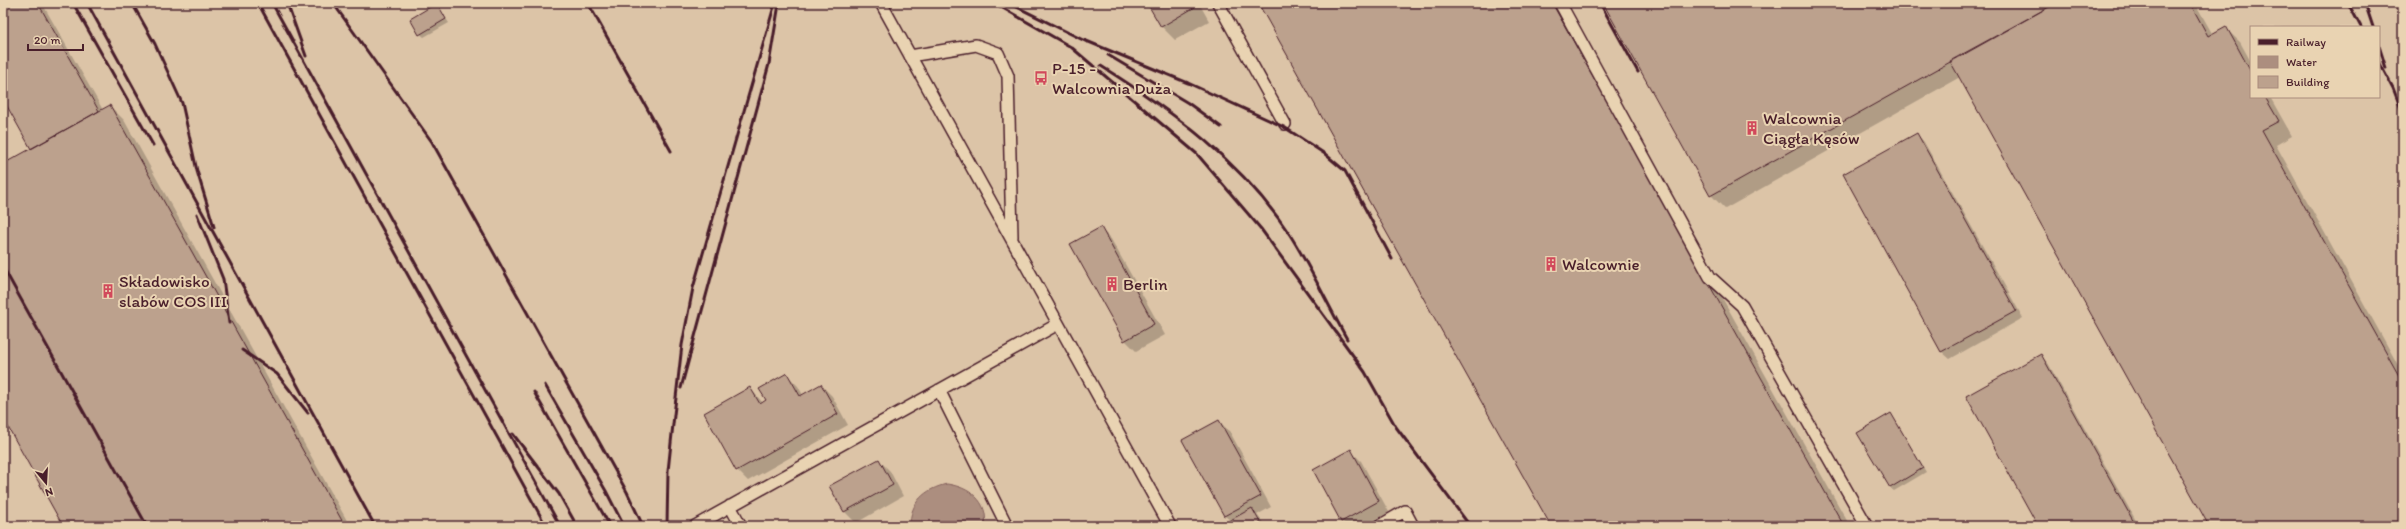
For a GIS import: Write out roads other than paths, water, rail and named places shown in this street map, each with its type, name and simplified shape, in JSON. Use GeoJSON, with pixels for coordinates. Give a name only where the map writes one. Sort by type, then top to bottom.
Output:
{"type":"FeatureCollection","features":[{"type":"Feature","properties":{"kind":"lane"},"geometry":{"type":"LineString","coordinates":[[881,3],[1170,526]]}},
{"type":"Feature","properties":{"kind":"lane"},"geometry":{"type":"LineString","coordinates":[[1218,3],[1285,124]]}},
{"type":"Feature","properties":{"kind":"lane"},"geometry":{"type":"LineString","coordinates":[[1560,3],[1710,277],[1742,306],[1867,526]]}},
{"type":"Feature","properties":{"kind":"lane"},"geometry":{"type":"LineString","coordinates":[[910,56],[976,45],[998,53],[1008,76],[1012,240]]}},
{"type":"Feature","properties":{"kind":"lane"},"geometry":{"type":"LineString","coordinates":[[695,526],[1058,324]]}},
{"type":"Feature","properties":{"kind":"lane"},"geometry":{"type":"LineString","coordinates":[[939,390],[1007,526]]}},
{"type":"Feature","properties":{"kind":"lane"},"geometry":{"type":"LineString","coordinates":[[730,506],[741,526]]}},
{"type":"Feature","properties":{"kind":"lane"},"geometry":{"type":"LineString","coordinates":[[1379,526],[1405,511],[1413,526]]}},
{"type":"Feature","properties":{"kind":"water"},"geometry":{"type":"Polygon","coordinates":[[[947,484],[963,488],[976,497],[984,509],[985,526],[910,526],[913,510],[920,498],[932,489],[947,484]]]}},
{"type":"Feature","properties":{"kind":"railway"},"geometry":{"type":"LineString","coordinates":[[73,3],[153,145]]}},
{"type":"Feature","properties":{"kind":"railway"},"geometry":{"type":"LineString","coordinates":[[87,3],[375,526]]}},
{"type":"Feature","properties":{"kind":"railway"},"geometry":{"type":"LineString","coordinates":[[132,3],[155,44],[182,103],[197,171],[214,227]]}},
{"type":"Feature","properties":{"kind":"railway"},"geometry":{"type":"LineString","coordinates":[[258,3],[546,526]]}},
{"type":"Feature","properties":{"kind":"railway"},"geometry":{"type":"LineString","coordinates":[[272,3],[560,526]]}},
{"type":"Feature","properties":{"kind":"railway"},"geometry":{"type":"LineString","coordinates":[[287,3],[306,56]]}},
{"type":"Feature","properties":{"kind":"railway"},"geometry":{"type":"LineString","coordinates":[[333,3],[432,142],[627,492],[643,526]]}},
{"type":"Feature","properties":{"kind":"railway"},"geometry":{"type":"LineString","coordinates":[[588,3],[671,151]]}},
{"type":"Feature","properties":{"kind":"railway"},"geometry":{"type":"LineString","coordinates":[[667,526],[668,471],[674,415],[682,345],[693,288],[775,3]]}},
{"type":"Feature","properties":{"kind":"railway"},"geometry":{"type":"LineString","coordinates":[[994,3],[1071,47],[1197,154],[1261,229],[1365,372],[1396,427],[1470,526]]}},
{"type":"Feature","properties":{"kind":"railway"},"geometry":{"type":"LineString","coordinates":[[1009,3],[1087,42]]}},
{"type":"Feature","properties":{"kind":"railway"},"geometry":{"type":"LineString","coordinates":[[1600,3],[1638,72]]}},
{"type":"Feature","properties":{"kind":"railway"},"geometry":{"type":"LineString","coordinates":[[2348,3],[2360,26]]}},
{"type":"Feature","properties":{"kind":"railway"},"geometry":{"type":"LineString","coordinates":[[2365,3],[2373,26]]}},
{"type":"Feature","properties":{"kind":"railway"},"geometry":{"type":"LineString","coordinates":[[681,388],[769,64],[779,4]]}},
{"type":"Feature","properties":{"kind":"railway"},"geometry":{"type":"LineString","coordinates":[[1084,40],[1188,83],[1284,127],[1325,154],[1345,171],[1392,259]]}},
{"type":"Feature","properties":{"kind":"railway"},"geometry":{"type":"LineString","coordinates":[[2380,49],[2386,68]]}},
{"type":"Feature","properties":{"kind":"railway"},"geometry":{"type":"LineString","coordinates":[[1108,55],[1188,103],[1221,127]]}},
{"type":"Feature","properties":{"kind":"railway"},"geometry":{"type":"LineString","coordinates":[[2380,64],[2393,88],[2403,114]]}},
{"type":"Feature","properties":{"kind":"railway"},"geometry":{"type":"LineString","coordinates":[[1101,66],[1128,83],[1180,120],[1205,140],[1250,184],[1290,235],[1347,339]]}},
{"type":"Feature","properties":{"kind":"railway"},"geometry":{"type":"LineString","coordinates":[[197,214],[223,279],[229,323]]}},
{"type":"Feature","properties":{"kind":"railway"},"geometry":{"type":"LineString","coordinates":[[3,267],[147,526]]}},
{"type":"Feature","properties":{"kind":"railway"},"geometry":{"type":"LineString","coordinates":[[242,350],[277,374],[308,413]]}},
{"type":"Feature","properties":{"kind":"railway"},"geometry":{"type":"LineString","coordinates":[[545,385],[606,491],[624,526]]}},
{"type":"Feature","properties":{"kind":"railway"},"geometry":{"type":"LineString","coordinates":[[534,392],[610,526]]}},
{"type":"Feature","properties":{"kind":"railway"},"geometry":{"type":"LineString","coordinates":[[513,434],[559,494],[577,526]]}},
{"type":"Feature","properties":{"kind":"railway"},"geometry":{"type":"LineString","coordinates":[[3,515],[9,526]]}},
{"type":"Feature","properties":{"kind":"place","name":"P-15 - Walcownia Duża"},"geometry":{"type":"Point","coordinates":[1041,78]}},
{"type":"Feature","properties":{"kind":"place","name":"Walcownia Ciągła Kęsów"},"geometry":{"type":"Point","coordinates":[1752,128]}},
{"type":"Feature","properties":{"kind":"place","name":"Walcownie"},"geometry":{"type":"Point","coordinates":[1551,264]}},
{"type":"Feature","properties":{"kind":"place","name":"Berlin"},"geometry":{"type":"Point","coordinates":[1112,284]}},
{"type":"Feature","properties":{"kind":"place","name":"Składowisko slabów COS III"},"geometry":{"type":"Point","coordinates":[108,291]}}]}
